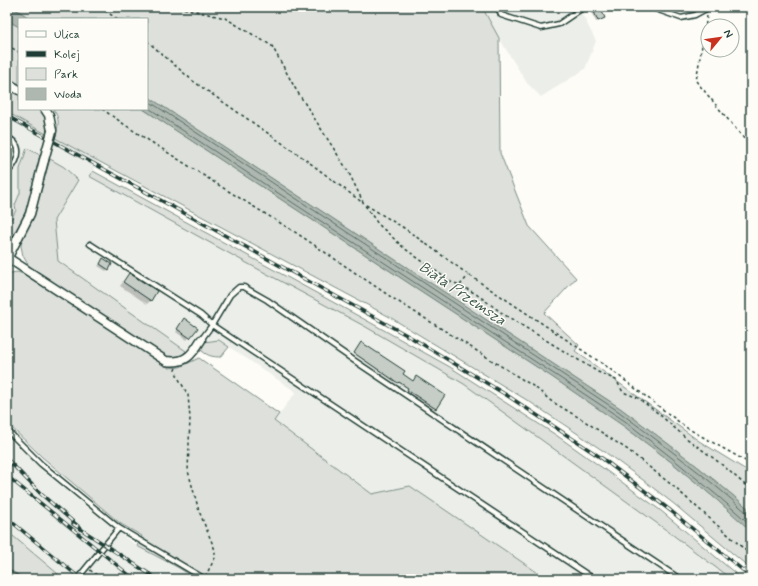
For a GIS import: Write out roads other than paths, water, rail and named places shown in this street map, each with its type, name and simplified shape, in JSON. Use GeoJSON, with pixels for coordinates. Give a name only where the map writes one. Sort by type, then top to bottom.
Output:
{"type":"FeatureCollection","features":[{"type":"Feature","properties":{"kind":"street"},"geometry":{"type":"LineString","coordinates":[[7,83],[18,89]]}},
{"type":"Feature","properties":{"kind":"street"},"geometry":{"type":"LineString","coordinates":[[46,110],[49,115],[52,131],[30,214],[7,258],[166,361],[180,361],[193,354],[200,340]]}},
{"type":"Feature","properties":{"kind":"lane"},"geometry":{"type":"LineString","coordinates":[[498,7],[501,15],[541,28],[559,24],[584,7]]}},
{"type":"Feature","properties":{"kind":"lane"},"geometry":{"type":"LineString","coordinates":[[650,7],[681,18],[695,15],[708,8]]}},
{"type":"Feature","properties":{"kind":"lane"},"geometry":{"type":"LineString","coordinates":[[7,137],[13,141],[17,147],[18,153],[14,165],[7,172]]}},
{"type":"Feature","properties":{"kind":"lane"},"geometry":{"type":"LineString","coordinates":[[90,244],[201,316],[212,325],[594,579]]}},
{"type":"Feature","properties":{"kind":"lane"},"geometry":{"type":"LineString","coordinates":[[200,340],[212,325],[230,295],[239,287],[244,286],[267,300],[365,368],[680,579]]}},
{"type":"Feature","properties":{"kind":"lane"},"geometry":{"type":"LineString","coordinates":[[7,430],[41,464],[119,528],[205,579]]}},
{"type":"Feature","properties":{"kind":"lane"},"geometry":{"type":"LineString","coordinates":[[77,579],[119,528]]}},
{"type":"Feature","properties":{"kind":"water"},"geometry":{"type":"Polygon","coordinates":[[[7,7],[12,7],[29,18],[18,18],[18,26],[7,20],[7,7]]]}},
{"type":"Feature","properties":{"kind":"water"},"geometry":{"type":"Polygon","coordinates":[[[148,97],[620,408],[687,458],[751,511],[751,531],[717,500],[670,461],[622,425],[552,377],[145,110],[148,110],[148,97]]]}},
{"type":"Feature","properties":{"kind":"waterway"},"geometry":{"type":"LineString","coordinates":[[7,569],[24,579]]}},
{"type":"Feature","properties":{"kind":"railway"},"geometry":{"type":"LineString","coordinates":[[7,116],[412,338],[508,396],[603,459],[671,511],[751,577]]}},
{"type":"Feature","properties":{"kind":"railway"},"geometry":{"type":"LineString","coordinates":[[7,459],[41,494],[78,526]]}},
{"type":"Feature","properties":{"kind":"railway"},"geometry":{"type":"LineString","coordinates":[[7,476],[134,579]]}},
{"type":"Feature","properties":{"kind":"railway"},"geometry":{"type":"LineString","coordinates":[[7,518],[81,579]]}},
{"type":"Feature","properties":{"kind":"railway"},"geometry":{"type":"LineString","coordinates":[[73,524],[157,579]]}},
{"type":"Feature","properties":{"kind":"water label","name":"Biała Przemsza"},"geometry":{"type":"Point","coordinates":[462,294]}}]}
